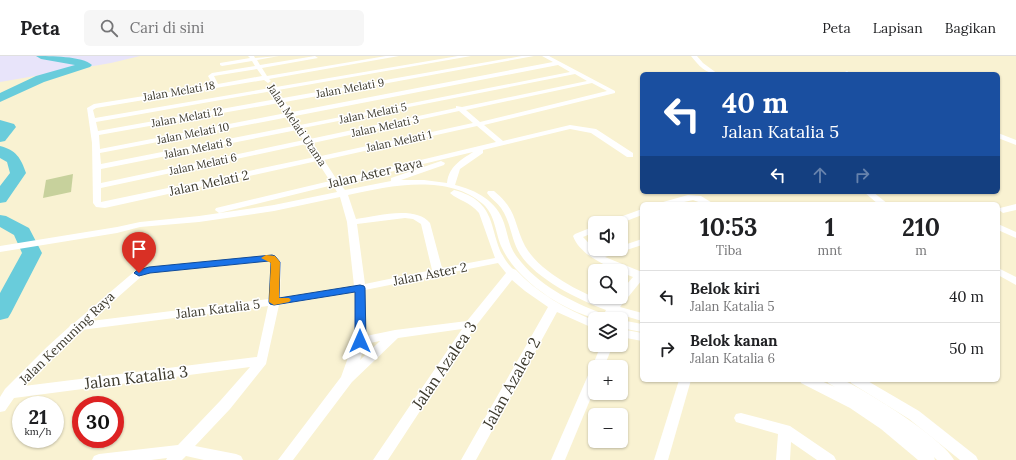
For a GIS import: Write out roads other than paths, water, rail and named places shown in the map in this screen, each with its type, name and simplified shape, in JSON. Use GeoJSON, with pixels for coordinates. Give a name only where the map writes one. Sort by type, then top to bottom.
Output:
{"type":"FeatureCollection","features":[{"type":"Feature","properties":{"kind":"street"},"geometry":{"type":"LineString","coordinates":[[222,64],[252,58],[276,56]]}},
{"type":"Feature","properties":{"kind":"street"},"geometry":{"type":"LineString","coordinates":[[395,56],[502,143]]}},
{"type":"Feature","properties":{"kind":"street","name":"Jalan Melati 18"},"geometry":{"type":"LineString","coordinates":[[93,120],[89,109],[94,106],[395,56]]}},
{"type":"Feature","properties":{"kind":"street"},"geometry":{"type":"LineString","coordinates":[[97,186],[93,120],[468,56]]}},
{"type":"Feature","properties":{"kind":"street","name":"Jalan Melati 9"},"geometry":{"type":"LineString","coordinates":[[281,100],[531,56]]}},
{"type":"Feature","properties":{"kind":"street"},"geometry":{"type":"LineString","coordinates":[[545,56],[594,81]]}},
{"type":"Feature","properties":{"kind":"street"},"geometry":{"type":"LineString","coordinates":[[694,56],[701,64],[712,72]]}},
{"type":"Feature","properties":{"kind":"street","name":"Jalan Melati Utama"},"geometry":{"type":"LineString","coordinates":[[252,58],[335,182],[343,197],[352,222],[360,288],[360,341],[347,379]]}},
{"type":"Feature","properties":{"kind":"street"},"geometry":{"type":"LineString","coordinates":[[216,85],[212,75],[316,59]]}},
{"type":"Feature","properties":{"kind":"street","name":"Jalan Melati 10"},"geometry":{"type":"LineString","coordinates":[[96,152],[559,63]]}},
{"type":"Feature","properties":{"kind":"street","name":"Jalan Melati 5"},"geometry":{"type":"LineString","coordinates":[[299,128],[577,72]]}},
{"type":"Feature","properties":{"kind":"street","name":"Jalan Melati 1"},"geometry":{"type":"LineString","coordinates":[[319,159],[479,124],[613,92],[594,81]]}},
{"type":"Feature","properties":{"kind":"street","name":"Jalan Melati 3"},"geometry":{"type":"LineString","coordinates":[[308,142],[594,81]]}},
{"type":"Feature","properties":{"kind":"street","name":"Jalan Melati 12"},"geometry":{"type":"LineString","coordinates":[[94,134],[281,100]]}},
{"type":"Feature","properties":{"kind":"street","name":"Jalan Aster Raya"},"geometry":{"type":"LineString","coordinates":[[180,220],[570,127],[593,131],[630,155]]}},
{"type":"Feature","properties":{"kind":"street","name":"Jalan Melati 8"},"geometry":{"type":"LineString","coordinates":[[97,168],[299,128]]}},
{"type":"Feature","properties":{"kind":"street"},"geometry":{"type":"LineString","coordinates":[[1000,136],[1016,142]]}},
{"type":"Feature","properties":{"kind":"street","name":"Jalan Melati 6"},"geometry":{"type":"LineString","coordinates":[[97,186],[308,142]]}},
{"type":"Feature","properties":{"kind":"street"},"geometry":{"type":"LineString","coordinates":[[343,197],[487,147]]}},
{"type":"Feature","properties":{"kind":"street"},"geometry":{"type":"LineString","coordinates":[[451,186],[451,177],[459,164],[487,147]]}},
{"type":"Feature","properties":{"kind":"street","name":"Jalan Melati 2"},"geometry":{"type":"LineString","coordinates":[[97,186],[97,203],[99,206],[319,159]]}},
{"type":"Feature","properties":{"kind":"street"},"geometry":{"type":"LineString","coordinates":[[381,185],[417,182],[451,186],[465,190],[484,200],[500,219],[506,244],[513,257],[531,277],[549,292],[588,312]]}},
{"type":"Feature","properties":{"kind":"street"},"geometry":{"type":"LineString","coordinates":[[343,197],[409,187],[429,188],[456,194],[479,206],[484,213],[500,260],[520,281],[554,306],[588,322]]}},
{"type":"Feature","properties":{"kind":"street"},"geometry":{"type":"LineString","coordinates":[[484,200],[493,194],[509,212],[519,242],[525,254],[546,274],[563,287],[582,297],[603,312]]}},
{"type":"Feature","properties":{"kind":"street"},"geometry":{"type":"LineString","coordinates":[[871,194],[881,202]]}},
{"type":"Feature","properties":{"kind":"street"},"geometry":{"type":"LineString","coordinates":[[673,202],[693,196],[707,202]]}},
{"type":"Feature","properties":{"kind":"street","name":"Jalan Aster Raya"},"geometry":{"type":"LineString","coordinates":[[119,229],[141,224],[206,218],[343,197]]}},
{"type":"Feature","properties":{"kind":"street","name":"Jalan Aster Raya"},"geometry":{"type":"LineString","coordinates":[[119,229],[139,231],[249,218],[302,209],[343,197]]}},
{"type":"Feature","properties":{"kind":"street"},"geometry":{"type":"LineString","coordinates":[[1003,210],[1016,207]]}},
{"type":"Feature","properties":{"kind":"street"},"geometry":{"type":"LineString","coordinates":[[628,217],[640,213]]}},
{"type":"Feature","properties":{"kind":"street"},"geometry":{"type":"LineString","coordinates":[[352,222],[406,216],[412,216],[422,220],[425,223],[438,272]]}},
{"type":"Feature","properties":{"kind":"street"},"geometry":{"type":"LineString","coordinates":[[1000,228],[1016,235]]}},
{"type":"Feature","properties":{"kind":"street"},"geometry":{"type":"LineString","coordinates":[[4,248],[119,229]]}},
{"type":"Feature","properties":{"kind":"street"},"geometry":{"type":"LineString","coordinates":[[588,232],[578,236],[588,249]]}},
{"type":"Feature","properties":{"kind":"street"},"geometry":{"type":"LineString","coordinates":[[628,246],[640,243]]}},
{"type":"Feature","properties":{"kind":"street"},"geometry":{"type":"LineString","coordinates":[[513,257],[525,254]]}},
{"type":"Feature","properties":{"kind":"street"},"geometry":{"type":"LineString","coordinates":[[596,257],[640,276]]}},
{"type":"Feature","properties":{"kind":"street","name":"Jalan Kemuning Raya"},"geometry":{"type":"LineString","coordinates":[[0,407],[10,393],[34,366],[75,327],[139,273],[157,269],[272,258],[276,262],[274,302]]}},
{"type":"Feature","properties":{"kind":"street","name":"Jalan Aster 2"},"geometry":{"type":"LineString","coordinates":[[360,288],[500,260]]}},
{"type":"Feature","properties":{"kind":"street","name":"Jalan Azalea 3"},"geometry":{"type":"LineString","coordinates":[[380,460],[471,324],[512,272]]}},
{"type":"Feature","properties":{"kind":"street"},"geometry":{"type":"LineString","coordinates":[[1000,272],[1016,282]]}},
{"type":"Feature","properties":{"kind":"street"},"geometry":{"type":"LineString","coordinates":[[611,312],[640,277]]}},
{"type":"Feature","properties":{"kind":"street","name":"Jalan Katalia 5"},"geometry":{"type":"LineString","coordinates":[[75,327],[274,302],[360,288]]}},
{"type":"Feature","properties":{"kind":"street"},"geometry":{"type":"LineString","coordinates":[[173,460],[225,405],[262,361],[274,302]]}},
{"type":"Feature","properties":{"kind":"street","name":"Jalan Azalea 2"},"geometry":{"type":"LineString","coordinates":[[468,460],[554,306]]}},
{"type":"Feature","properties":{"kind":"street"},"geometry":{"type":"LineString","coordinates":[[628,317],[640,317]]}},
{"type":"Feature","properties":{"kind":"street"},"geometry":{"type":"LineString","coordinates":[[360,341],[395,334],[471,324]]}},
{"type":"Feature","properties":{"kind":"street"},"geometry":{"type":"LineString","coordinates":[[628,325],[640,328]]}},
{"type":"Feature","properties":{"kind":"street"},"geometry":{"type":"LineString","coordinates":[[285,460],[347,379],[395,334]]}},
{"type":"Feature","properties":{"kind":"street"},"geometry":{"type":"LineString","coordinates":[[628,334],[640,337]]}},
{"type":"Feature","properties":{"kind":"street","name":"Jalan Katalia 3"},"geometry":{"type":"LineString","coordinates":[[10,393],[262,361]]}},
{"type":"Feature","properties":{"kind":"street"},"geometry":{"type":"LineString","coordinates":[[661,460],[684,382]]}},
{"type":"Feature","properties":{"kind":"street"},"geometry":{"type":"LineString","coordinates":[[829,382],[890,428],[928,460]]}},
{"type":"Feature","properties":{"kind":"street"},"geometry":{"type":"LineString","coordinates":[[829,382],[896,419],[947,460]]}},
{"type":"Feature","properties":{"kind":"street"},"geometry":{"type":"LineString","coordinates":[[859,382],[914,415],[971,460]]}},
{"type":"Feature","properties":{"kind":"street"},"geometry":{"type":"LineString","coordinates":[[558,460],[588,389]]}},
{"type":"Feature","properties":{"kind":"street"},"geometry":{"type":"LineString","coordinates":[[741,418],[785,430],[829,460]]}},
{"type":"Feature","properties":{"kind":"street"},"geometry":{"type":"LineString","coordinates":[[783,460],[785,430]]}},
{"type":"Feature","properties":{"kind":"street"},"geometry":{"type":"LineString","coordinates":[[99,460],[184,450],[236,460]]}},
{"type":"Feature","properties":{"kind":"waterway"},"geometry":{"type":"LineString","coordinates":[[0,98],[40,79],[86,65],[78,62],[41,56]]}},
{"type":"Feature","properties":{"kind":"waterway"},"geometry":{"type":"LineString","coordinates":[[0,124],[9,127],[0,138]]}},
{"type":"Feature","properties":{"kind":"waterway"},"geometry":{"type":"LineString","coordinates":[[0,151],[14,160],[18,173],[0,198]]}},
{"type":"Feature","properties":{"kind":"waterway"},"geometry":{"type":"LineString","coordinates":[[0,220],[22,232],[32,253],[0,313]]}}]}
